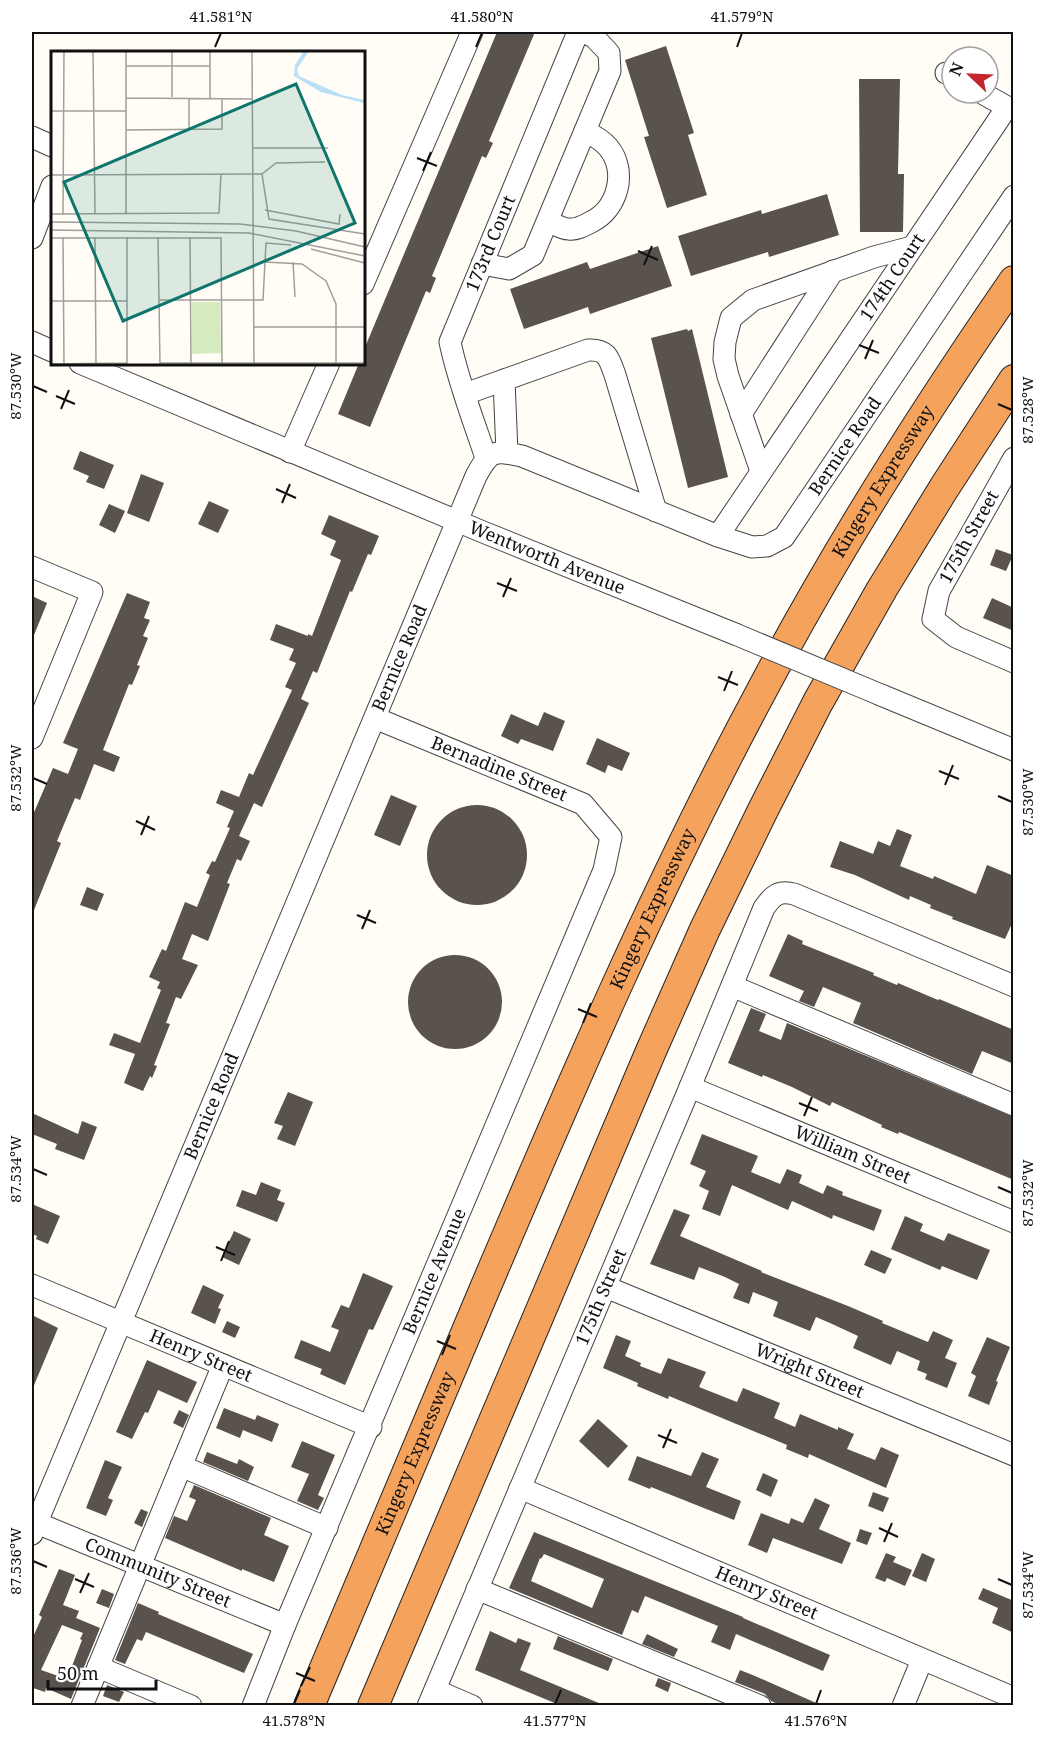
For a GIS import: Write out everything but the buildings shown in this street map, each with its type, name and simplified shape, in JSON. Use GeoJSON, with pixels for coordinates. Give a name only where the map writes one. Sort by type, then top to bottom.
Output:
{"type":"FeatureCollection","features":[{"type":"Feature","properties":{"kind":"highway","name":"Kingery Expressway"},"geometry":{"type":"LineString","coordinates":[[309,1706],[558,1116],[645,923],[695,820],[763,687],[833,562],[936,395],[1014,281]]}},
{"type":"Feature","properties":{"kind":"highway"},"geometry":{"type":"LineString","coordinates":[[374,1706],[651,1051],[743,849],[818,702],[882,589],[1014,380]]}},
{"type":"Feature","properties":{"kind":"street"},"geometry":{"type":"LineString","coordinates":[[364,282],[472,32]]}},
{"type":"Feature","properties":{"kind":"street","name":"173rd Court"},"geometry":{"type":"LineString","coordinates":[[486,458],[456,371],[450,342],[578,32]]}},
{"type":"Feature","properties":{"kind":"street"},"geometry":{"type":"LineString","coordinates":[[482,264],[509,269],[533,255],[548,221],[610,71],[609,52],[594,36],[583,32]]}},
{"type":"Feature","properties":{"kind":"street","name":"174th Court"},"geometry":{"type":"LineString","coordinates":[[718,536],[1006,107],[1000,104]]}},
{"type":"Feature","properties":{"kind":"street"},"geometry":{"type":"LineString","coordinates":[[548,221],[571,230],[584,226],[601,217],[612,202],[620,185],[617,165],[609,148],[600,139],[585,131]]}},
{"type":"Feature","properties":{"kind":"street"},"geometry":{"type":"LineString","coordinates":[[32,136],[51,146]]}},
{"type":"Feature","properties":{"kind":"street"},"geometry":{"type":"LineString","coordinates":[[32,238],[51,189]]}},
{"type":"Feature","properties":{"kind":"street","name":"Bernice Road"},"geometry":{"type":"LineString","coordinates":[[507,453],[522,456],[718,536],[752,547],[767,546],[784,537],[1014,196]]}},
{"type":"Feature","properties":{"kind":"street"},"geometry":{"type":"LineString","coordinates":[[761,471],[724,359],[725,342],[731,318],[753,300],[874,257],[912,247]]}},
{"type":"Feature","properties":{"kind":"street"},"geometry":{"type":"LineString","coordinates":[[741,414],[833,271]]}},
{"type":"Feature","properties":{"kind":"street"},"geometry":{"type":"LineString","coordinates":[[32,342],[51,351]]}},
{"type":"Feature","properties":{"kind":"street"},"geometry":{"type":"LineString","coordinates":[[465,394],[588,350],[598,349],[605,353],[615,375],[656,511]]}},
{"type":"Feature","properties":{"kind":"street","name":"Wentworth Avenue"},"geometry":{"type":"LineString","coordinates":[[82,364],[290,452],[1014,750]]}},
{"type":"Feature","properties":{"kind":"street"},"geometry":{"type":"LineString","coordinates":[[290,452],[328,364]]}},
{"type":"Feature","properties":{"kind":"street"},"geometry":{"type":"LineString","coordinates":[[486,458],[496,453],[507,453],[504,380]]}},
{"type":"Feature","properties":{"kind":"street","name":"Bernice Road"},"geometry":{"type":"LineString","coordinates":[[33,1526],[476,476],[486,458]]}},
{"type":"Feature","properties":{"kind":"street","name":"175th Street"},"geometry":{"type":"LineString","coordinates":[[1014,458],[939,591],[933,619],[956,638],[1014,662]]}},
{"type":"Feature","properties":{"kind":"street"},"geometry":{"type":"LineString","coordinates":[[32,567],[92,592],[32,738]]}},
{"type":"Feature","properties":{"kind":"street","name":"Bernadine Street"},"geometry":{"type":"LineString","coordinates":[[375,718],[583,804],[611,837]]}},
{"type":"Feature","properties":{"kind":"street","name":"Bernice Avenue"},"geometry":{"type":"LineString","coordinates":[[253,1706],[285,1625],[371,1427],[604,870],[611,837]]}},
{"type":"Feature","properties":{"kind":"street","name":"175th Street"},"geometry":{"type":"LineString","coordinates":[[432,1698],[764,908],[771,897],[778,892],[794,894],[1014,986]]}},
{"type":"Feature","properties":{"kind":"street"},"geometry":{"type":"LineString","coordinates":[[732,986],[1014,1105]]}},
{"type":"Feature","properties":{"kind":"street","name":"William Street"},"geometry":{"type":"LineString","coordinates":[[690,1087],[1014,1222]]}},
{"type":"Feature","properties":{"kind":"street","name":"Henry Street"},"geometry":{"type":"LineString","coordinates":[[32,1285],[371,1427]]}},
{"type":"Feature","properties":{"kind":"street","name":"Wright Street"},"geometry":{"type":"LineString","coordinates":[[606,1287],[1012,1449]]}},
{"type":"Feature","properties":{"kind":"street"},"geometry":{"type":"LineString","coordinates":[[82,1706],[223,1365]]}},
{"type":"Feature","properties":{"kind":"street"},"geometry":{"type":"LineString","coordinates":[[181,1466],[327,1528]]}},
{"type":"Feature","properties":{"kind":"street","name":"Henry Street"},"geometry":{"type":"LineString","coordinates":[[520,1488],[1014,1698]]}},
{"type":"Feature","properties":{"kind":"street","name":"Community Street"},"geometry":{"type":"LineString","coordinates":[[33,1526],[140,1565],[285,1625]]}},
{"type":"Feature","properties":{"kind":"street"},"geometry":{"type":"LineString","coordinates":[[477,1589],[760,1706]]}},
{"type":"Feature","properties":{"kind":"street"},"geometry":{"type":"LineString","coordinates":[[903,1706],[922,1660]]}},
{"type":"Feature","properties":{"kind":"street"},"geometry":{"type":"LineString","coordinates":[[98,1667],[191,1706]]}},
{"type":"Feature","properties":{"kind":"street"},"geometry":{"type":"LineString","coordinates":[[432,1698],[472,1706]]}}]}
